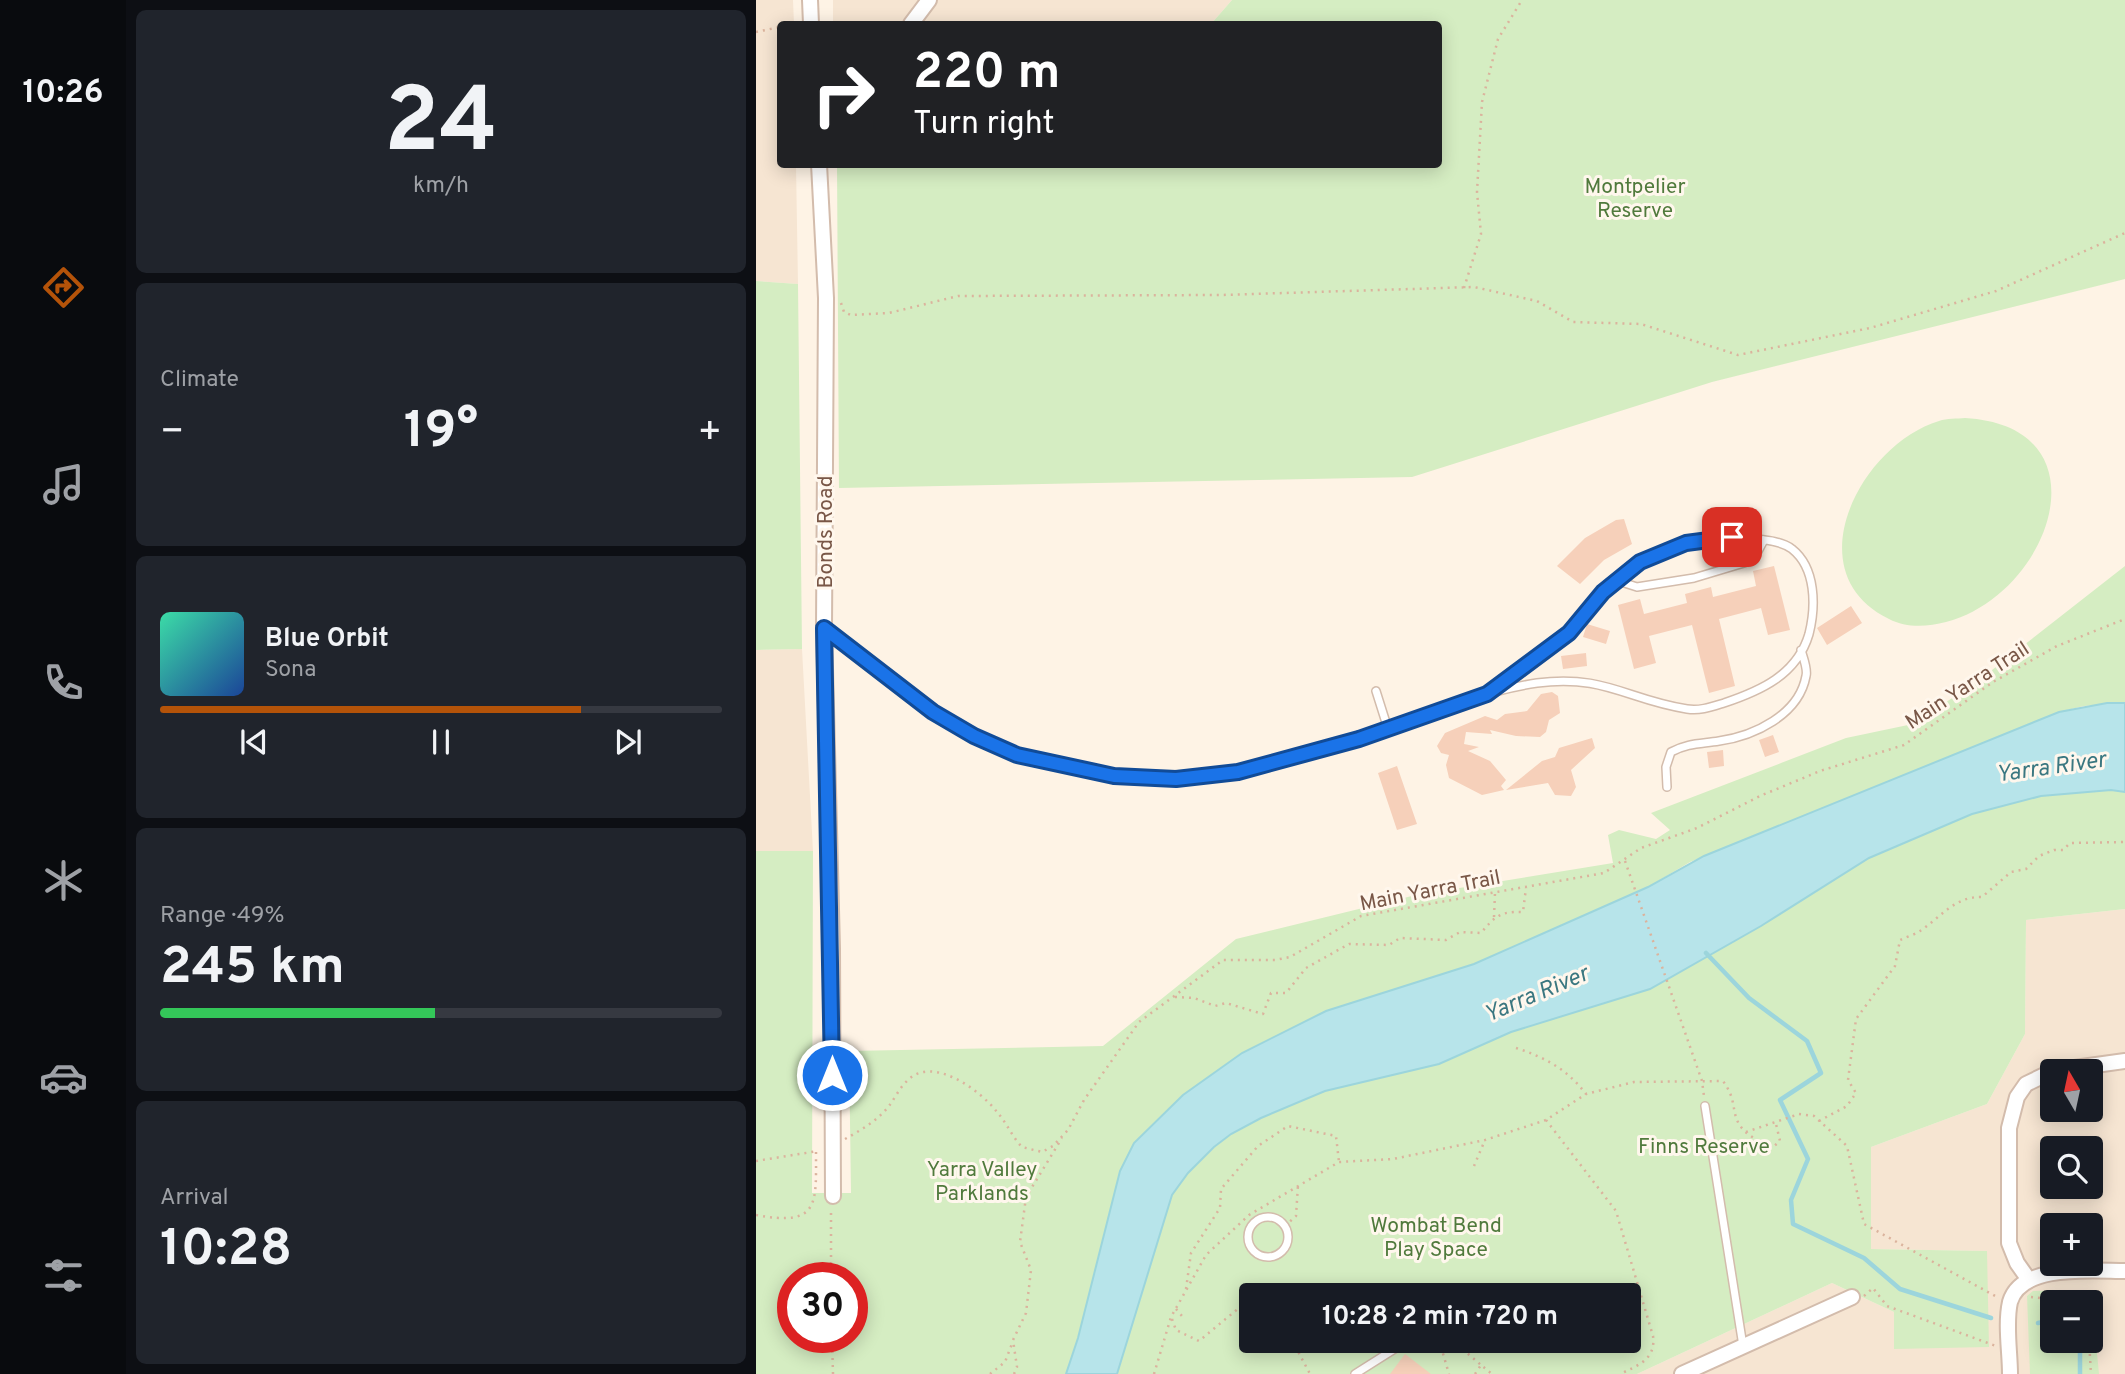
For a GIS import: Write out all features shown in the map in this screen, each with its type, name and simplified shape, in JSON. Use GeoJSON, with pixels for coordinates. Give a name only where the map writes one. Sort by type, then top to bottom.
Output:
{"type":"FeatureCollection","features":[{"type":"Feature","properties":{"kind":"street"},"geometry":{"type":"LineString","coordinates":[[810,0],[811,21]]}},
{"type":"Feature","properties":{"kind":"street"},"geometry":{"type":"LineString","coordinates":[[913,21],[929,0]]}},
{"type":"Feature","properties":{"kind":"street","name":"Bonds Road"},"geometry":{"type":"LineString","coordinates":[[819,168],[826,298],[824,628],[832,949],[833,1196]]}},
{"type":"Feature","properties":{"kind":"street"},"geometry":{"type":"LineString","coordinates":[[2029,1279],[2012,1253],[2009,1235],[2010,1128],[2017,1097],[2026,1084],[2053,1071],[2125,1061]]}},
{"type":"Feature","properties":{"kind":"street"},"geometry":{"type":"LineString","coordinates":[[2010,1374],[2009,1311],[2012,1297],[2029,1279],[2063,1272],[2125,1271]]}},
{"type":"Feature","properties":{"kind":"street"},"geometry":{"type":"LineString","coordinates":[[1682,1374],[1853,1297]]}},
{"type":"Feature","properties":{"kind":"lane"},"geometry":{"type":"LineString","coordinates":[[824,628],[933,712],[974,736],[1017,755],[1065,768],[1114,776],[1176,779],[1238,772],[1388,729],[1487,694],[1538,683],[1580,680],[1606,684],[1684,709],[1701,710],[1765,690],[1789,668],[1808,638],[1812,614],[1811,584],[1806,561],[1787,545],[1732,537],[1686,543],[1640,562],[1615,580],[1569,633],[1487,694]]}},
{"type":"Feature","properties":{"kind":"lane"},"geometry":{"type":"LineString","coordinates":[[1615,580],[1637,587],[1720,571],[1744,563],[1757,553],[1765,540]]}},
{"type":"Feature","properties":{"kind":"lane"},"geometry":{"type":"LineString","coordinates":[[1667,787],[1666,767],[1671,752],[1686,744],[1746,736],[1773,722],[1795,702],[1807,675],[1801,650]]}},
{"type":"Feature","properties":{"kind":"lane"},"geometry":{"type":"LineString","coordinates":[[1376,691],[1388,729]]}},
{"type":"Feature","properties":{"kind":"lane"},"geometry":{"type":"LineString","coordinates":[[1705,1106],[1743,1346]]}},
{"type":"Feature","properties":{"kind":"lane"},"geometry":{"type":"LineString","coordinates":[[1272,1217],[1285,1226],[1288,1242],[1279,1255],[1263,1257],[1250,1248],[1248,1233],[1256,1220],[1272,1217]]}},
{"type":"Feature","properties":{"kind":"lane"},"geometry":{"type":"LineString","coordinates":[[1355,1374],[1388,1353]]}},
{"type":"Feature","properties":{"kind":"path"},"geometry":{"type":"LineString","coordinates":[[1464,288],[1481,233],[1476,192],[1482,102],[1498,39],[1522,0]]}},
{"type":"Feature","properties":{"kind":"path"},"geometry":{"type":"LineString","coordinates":[[756,32],[777,28]]}},
{"type":"Feature","properties":{"kind":"path"},"geometry":{"type":"LineString","coordinates":[[826,298],[838,300],[844,312],[851,315],[889,313],[958,296],[1221,295],[1464,288],[1537,301],[1573,322],[1641,324],[1738,355],[1870,328],[1996,291],[2125,233]]}},
{"type":"Feature","properties":{"kind":"path","name":"Main Yarra Trail"},"geometry":{"type":"LineString","coordinates":[[832,1150],[878,1118],[916,1073],[927,1072],[954,1079],[979,1093],[997,1111],[1016,1140],[1030,1152],[1042,1152],[1053,1146],[1068,1130],[1126,1037],[1139,1022],[1223,960],[1275,960],[1290,957],[1361,916],[1604,873],[1641,848],[1697,828],[1820,771],[1904,745],[1954,708],[2014,670],[2057,646],[2125,619]]}},
{"type":"Feature","properties":{"kind":"path"},"geometry":{"type":"LineString","coordinates":[[1819,1121],[1847,1106],[1856,1093],[1848,1080],[1857,1036],[1856,1019],[1895,966],[1900,940],[1920,931],[1940,913],[1970,897],[1982,898],[2011,872],[2026,869],[2039,856],[2054,849],[2063,850],[2070,842],[2125,842]]}},
{"type":"Feature","properties":{"kind":"path"},"geometry":{"type":"LineString","coordinates":[[1625,861],[1702,1081],[1705,1106]]}},
{"type":"Feature","properties":{"kind":"path"},"geometry":{"type":"LineString","coordinates":[[1174,997],[1194,998],[1215,1006],[1226,1003],[1263,1014],[1271,993],[1286,993],[1306,968],[1349,944],[1390,945],[1400,938],[1447,940],[1460,932],[1481,933],[1504,911],[1523,912],[1526,888]]}},
{"type":"Feature","properties":{"kind":"path"},"geometry":{"type":"LineString","coordinates":[[1494,918],[1495,893]]}},
{"type":"Feature","properties":{"kind":"path"},"geometry":{"type":"LineString","coordinates":[[1516,1048],[1545,1058],[1575,1080],[1586,1094]]}},
{"type":"Feature","properties":{"kind":"path"},"geometry":{"type":"LineString","coordinates":[[1154,1374],[1171,1317],[1206,1255],[1249,1215],[1339,1162],[1392,1159],[1485,1140],[1546,1120],[1586,1094],[1634,1082],[1723,1081],[1733,1094],[1738,1123],[1746,1132],[1772,1148],[1780,1141],[1776,1124]]}},
{"type":"Feature","properties":{"kind":"path"},"geometry":{"type":"LineString","coordinates":[[1746,1132],[1799,1114],[1814,1116],[1847,1146],[1864,1224],[1997,1298],[2040,1299]]}},
{"type":"Feature","properties":{"kind":"path"},"geometry":{"type":"LineString","coordinates":[[1546,1120],[1616,1211],[1653,1336],[1653,1351],[1649,1358],[1620,1374]]}},
{"type":"Feature","properties":{"kind":"path"},"geometry":{"type":"LineString","coordinates":[[1186,1291],[1191,1254],[1220,1208],[1221,1189],[1258,1146],[1288,1126],[1336,1136],[1339,1162]]}},
{"type":"Feature","properties":{"kind":"path"},"geometry":{"type":"LineString","coordinates":[[990,1374],[1004,1362],[1026,1313],[1031,1270],[1020,1242],[1026,1197],[1068,1130]]}},
{"type":"Feature","properties":{"kind":"path"},"geometry":{"type":"LineString","coordinates":[[1474,1166],[1485,1140]]}},
{"type":"Feature","properties":{"kind":"path"},"geometry":{"type":"LineString","coordinates":[[756,1161],[832,1150]]}},
{"type":"Feature","properties":{"kind":"path"},"geometry":{"type":"LineString","coordinates":[[756,1215],[786,1221],[807,1212],[816,1198],[816,1151]]}},
{"type":"Feature","properties":{"kind":"path"},"geometry":{"type":"LineString","coordinates":[[1285,1226],[1296,1216],[1298,1185]]}},
{"type":"Feature","properties":{"kind":"path"},"geometry":{"type":"LineString","coordinates":[[830,1262],[829,1218],[833,1196]]}},
{"type":"Feature","properties":{"kind":"path"},"geometry":{"type":"LineString","coordinates":[[1873,1288],[1887,1306],[1991,1345],[2010,1348]]}},
{"type":"Feature","properties":{"kind":"path"},"geometry":{"type":"LineString","coordinates":[[1177,1308],[1182,1316]]}},
{"type":"Feature","properties":{"kind":"path"},"geometry":{"type":"LineString","coordinates":[[1171,1317],[1175,1330],[1199,1341],[1239,1308]]}},
{"type":"Feature","properties":{"kind":"path"},"geometry":{"type":"LineString","coordinates":[[1013,1340],[1017,1367],[1014,1374]]}},
{"type":"Feature","properties":{"kind":"path"},"geometry":{"type":"LineString","coordinates":[[833,1353],[834,1374]]}},
{"type":"Feature","properties":{"kind":"path"},"geometry":{"type":"LineString","coordinates":[[1299,1353],[1310,1374]]}},
{"type":"Feature","properties":{"kind":"path"},"geometry":{"type":"LineString","coordinates":[[1443,1353],[1449,1374]]}},
{"type":"Feature","properties":{"kind":"path"},"geometry":{"type":"LineString","coordinates":[[1467,1353],[1492,1374]]}},
{"type":"Feature","properties":{"kind":"path"},"geometry":{"type":"LineString","coordinates":[[2090,1353],[2091,1374]]}},
{"type":"Feature","properties":{"kind":"path"},"geometry":{"type":"LineString","coordinates":[[1475,1374],[1481,1365]]}},
{"type":"Feature","properties":{"kind":"shaded area"},"geometry":{"type":"Polygon","coordinates":[[[756,0],[793,0],[794,21],[777,21],[777,168],[796,168],[798,284],[756,281],[756,0]]]}},
{"type":"Feature","properties":{"kind":"shaded area"},"geometry":{"type":"Polygon","coordinates":[[[833,0],[1232,0],[1214,21],[833,21],[833,0]]]}},
{"type":"Feature","properties":{"kind":"shaded area"},"geometry":{"type":"Polygon","coordinates":[[[802,649],[813,851],[756,851],[756,650],[802,649]]]}},
{"type":"Feature","properties":{"kind":"shaded area"},"geometry":{"type":"Polygon","coordinates":[[[2125,909],[2125,1374],[1637,1374],[1832,1283],[1894,1312],[1987,1251],[1871,1249],[1871,1147],[1987,1104],[2025,1034],[2026,920],[2125,909]]]}},
{"type":"Feature","properties":{"kind":"green space","name":"Montpelier Reserve"},"geometry":{"type":"Polygon","coordinates":[[[1232,0],[2125,0],[2125,279],[1712,382],[1412,477],[839,488],[837,168],[1442,168],[1442,21],[1214,21],[1232,0]]]}},
{"type":"Feature","properties":{"kind":"green space"},"geometry":{"type":"Polygon","coordinates":[[[756,281],[798,284],[802,649],[756,650],[756,281]]]}},
{"type":"Feature","properties":{"kind":"green space"},"geometry":{"type":"Polygon","coordinates":[[[1965,418],[2010,428],[2038,449],[2050,479],[2049,512],[2037,547],[2014,579],[1983,606],[1939,624],[1902,624],[1889,619],[1861,598],[1846,572],[1842,542],[1849,512],[1863,482],[1884,456],[1910,435],[1942,420],[1965,418]]]}},
{"type":"Feature","properties":{"kind":"green space","name":"Yarra Valley Parklands"},"geometry":{"type":"Polygon","coordinates":[[[2125,566],[2125,703],[2084,706],[2059,712],[1690,862],[1648,887],[1474,964],[1326,1011],[1242,1053],[1183,1095],[1134,1143],[1120,1171],[1078,1338],[1066,1374],[756,1374],[756,851],[813,851],[812,1193],[851,1193],[849,1051],[1103,1046],[1236,939],[1416,895],[1613,863],[1608,835],[1619,830],[1656,839],[1670,830],[1651,813],[1846,738],[1908,725],[1969,688],[2125,566]]]}},
{"type":"Feature","properties":{"kind":"green space","name":"Finns Reserve"},"geometry":{"type":"Polygon","coordinates":[[[2111,790],[2125,792],[2125,909],[2026,920],[2025,1034],[1987,1104],[1871,1147],[1871,1249],[1987,1251],[1989,1347],[1894,1349],[1894,1312],[1832,1283],[1637,1374],[1117,1374],[1172,1195],[1188,1173],[1231,1134],[1325,1091],[1439,1064],[1511,1032],[1650,989],[1761,926],[1869,858],[1972,814],[2041,796],[2111,790]]]}},
{"type":"Feature","properties":{"kind":"green space"},"geometry":{"type":"Polygon","coordinates":[[[2033,1291],[2040,1291],[2040,1353],[2097,1353],[2099,1374],[2030,1374],[2027,1296],[2033,1291]]]}},
{"type":"Feature","properties":{"kind":"water","name":"Yarra River"},"geometry":{"type":"Polygon","coordinates":[[[2107,703],[2125,703],[2125,792],[2111,790],[2041,796],[1972,814],[1869,858],[1761,926],[1650,989],[1511,1032],[1439,1064],[1325,1091],[1231,1134],[1188,1173],[1172,1195],[1117,1374],[1066,1374],[1078,1338],[1120,1171],[1134,1143],[1183,1095],[1242,1053],[1326,1011],[1474,964],[1648,887],[1704,856],[2059,712],[2107,703]]]}},
{"type":"Feature","properties":{"kind":"building"},"geometry":{"type":"Polygon","coordinates":[[[1624,519],[1632,544],[1604,560],[1580,584],[1557,566],[1585,538],[1616,520],[1624,519]]]}},
{"type":"Feature","properties":{"kind":"building"},"geometry":{"type":"Polygon","coordinates":[[[1774,566],[1790,630],[1768,635],[1761,608],[1719,619],[1735,686],[1709,693],[1692,625],[1649,636],[1656,663],[1634,669],[1618,605],[1640,599],[1644,614],[1687,603],[1685,594],[1711,587],[1713,597],[1756,586],[1753,571],[1774,566]]]}},
{"type":"Feature","properties":{"kind":"building"},"geometry":{"type":"Polygon","coordinates":[[[1851,606],[1862,623],[1827,645],[1817,628],[1851,606]]]}},
{"type":"Feature","properties":{"kind":"building"},"geometry":{"type":"Polygon","coordinates":[[[1587,624],[1610,631],[1606,644],[1583,637],[1587,624]]]}},
{"type":"Feature","properties":{"kind":"building"},"geometry":{"type":"Polygon","coordinates":[[[1586,653],[1587,666],[1563,669],[1561,656],[1586,653]]]}},
{"type":"Feature","properties":{"kind":"building"},"geometry":{"type":"Polygon","coordinates":[[[1552,692],[1558,696],[1560,713],[1549,720],[1546,732],[1540,737],[1516,736],[1490,730],[1492,734],[1466,732],[1464,744],[1479,747],[1468,751],[1490,761],[1506,780],[1501,786],[1504,790],[1482,795],[1449,778],[1446,765],[1449,755],[1441,753],[1437,746],[1445,733],[1485,716],[1497,720],[1505,714],[1527,711],[1541,694],[1552,692]]]}},
{"type":"Feature","properties":{"kind":"building"},"geometry":{"type":"Polygon","coordinates":[[[1773,735],[1779,752],[1765,757],[1759,740],[1773,735]]]}},
{"type":"Feature","properties":{"kind":"building"},"geometry":{"type":"Polygon","coordinates":[[[1592,738],[1595,748],[1571,770],[1576,787],[1571,796],[1555,795],[1548,783],[1506,790],[1542,761],[1555,757],[1559,748],[1592,738]]]}},
{"type":"Feature","properties":{"kind":"building"},"geometry":{"type":"Polygon","coordinates":[[[1723,750],[1724,766],[1709,768],[1707,752],[1723,750]]]}},
{"type":"Feature","properties":{"kind":"building"},"geometry":{"type":"Polygon","coordinates":[[[1397,766],[1417,824],[1397,830],[1378,773],[1397,766]]]}},
{"type":"Feature","properties":{"kind":"building"},"geometry":{"type":"Polygon","coordinates":[[[1405,1354],[1431,1374],[1390,1374],[1405,1354]]]}},
{"type":"Feature","properties":{"kind":"waterway"},"geometry":{"type":"LineString","coordinates":[[1706,953],[1749,998],[1807,1041],[1821,1073],[1780,1100],[1808,1159],[1791,1200],[1793,1224],[1864,1258],[1900,1289],[1991,1318]]}},
{"type":"Feature","properties":{"kind":"waterway"},"geometry":{"type":"LineString","coordinates":[[2080,1353],[2080,1374]]}},
{"type":"Feature","properties":{"kind":"route"},"geometry":{"type":"LineString","coordinates":[[832,1075],[832,949],[824,628],[933,712],[974,736],[1017,755],[1065,768],[1114,776],[1176,779],[1238,772],[1359,739],[1487,694],[1569,633],[1603,592],[1640,562],[1686,543],[1732,537]]}},
{"type":"Feature","properties":{"kind":"park label","name":"Wombat Bend Play Space"},"geometry":{"type":"Point","coordinates":[1436,1237]}}]}
